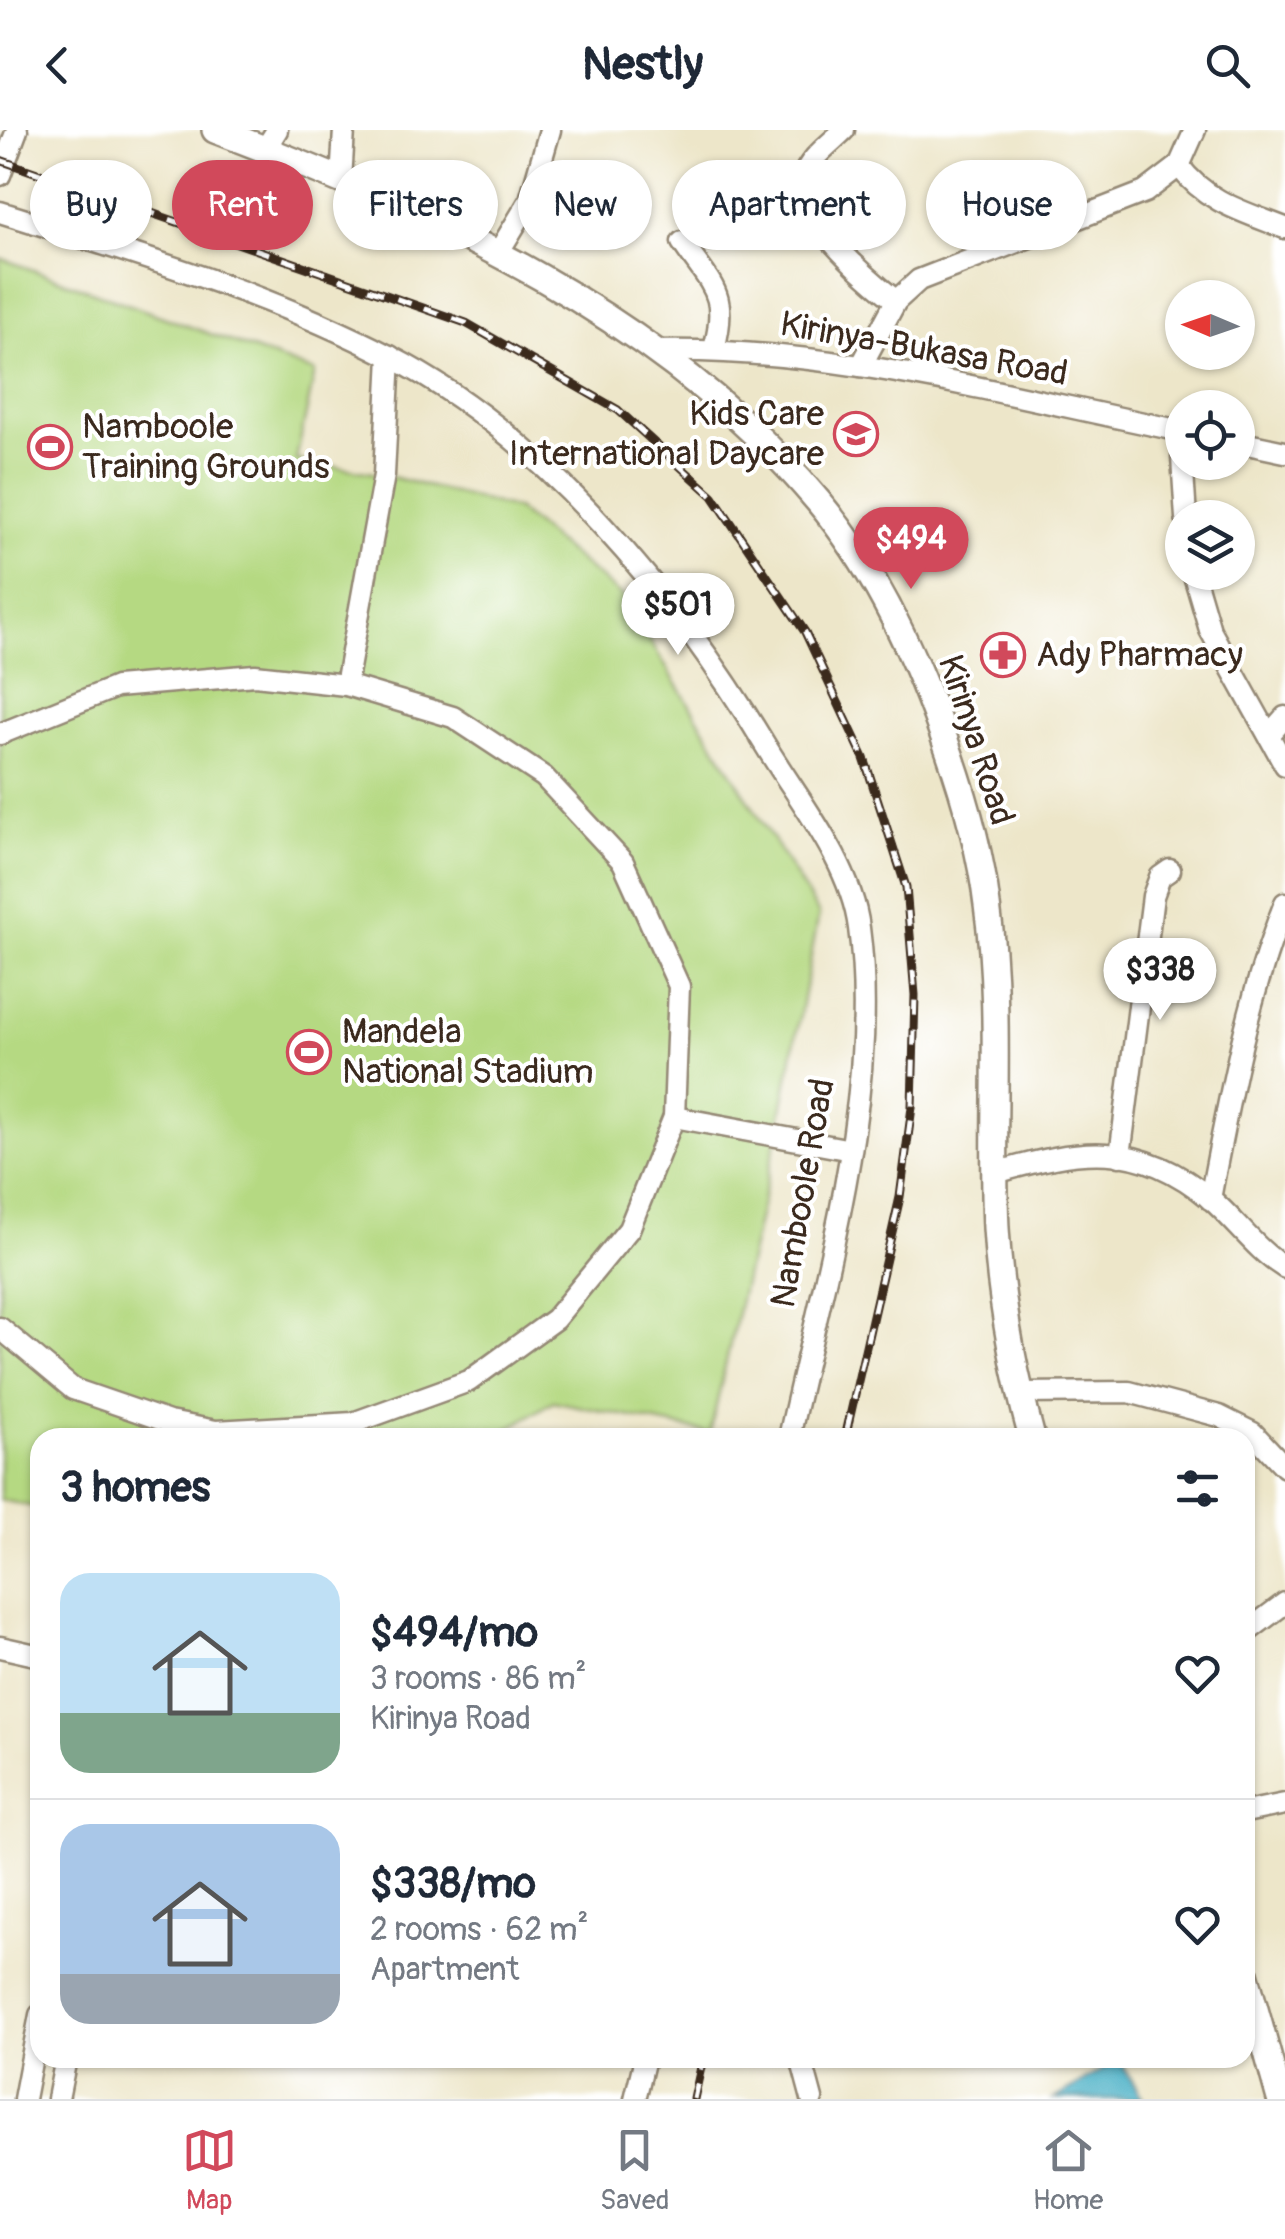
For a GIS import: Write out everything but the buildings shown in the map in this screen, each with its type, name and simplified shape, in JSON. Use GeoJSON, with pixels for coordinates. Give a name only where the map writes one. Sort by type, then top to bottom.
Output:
{"type":"FeatureCollection","features":[{"type":"Feature","properties":{"kind":"main road","name":"Kirinya Road"},"geometry":{"type":"LineString","coordinates":[[215,130],[271,140],[333,177]]}},
{"type":"Feature","properties":{"kind":"main road","name":"Kirinya Road"},"geometry":{"type":"LineString","coordinates":[[492,250],[576,295],[652,351],[774,453],[819,501],[873,580],[910,651],[960,784],[987,903],[1000,1287],[1030,1428]]}},
{"type":"Feature","properties":{"kind":"main road"},"geometry":{"type":"LineString","coordinates":[[1255,2006],[1280,2088]]}},
{"type":"Feature","properties":{"kind":"street"},"geometry":{"type":"LineString","coordinates":[[0,175],[17,130]]}},
{"type":"Feature","properties":{"kind":"street"},"geometry":{"type":"LineString","coordinates":[[342,160],[344,130]]}},
{"type":"Feature","properties":{"kind":"street"},"geometry":{"type":"LineString","coordinates":[[498,253],[530,200],[550,130]]}},
{"type":"Feature","properties":{"kind":"street"},"geometry":{"type":"LineString","coordinates":[[844,130],[811,164],[802,180],[804,194],[842,253],[896,301]]}},
{"type":"Feature","properties":{"kind":"street"},"geometry":{"type":"LineString","coordinates":[[861,366],[896,301],[919,280],[1044,235],[1145,192],[1178,166],[1195,130]]}},
{"type":"Feature","properties":{"kind":"street"},"geometry":{"type":"LineString","coordinates":[[1178,166],[1193,185],[1220,203],[1285,228]]}},
{"type":"Feature","properties":{"kind":"street","name":"Namboole Road"},"geometry":{"type":"LineString","coordinates":[[0,212],[192,272],[390,356],[508,440],[623,547],[702,648],[816,829],[846,883],[859,923],[862,995],[851,1150],[792,1428]]}},
{"type":"Feature","properties":{"kind":"street"},"geometry":{"type":"LineString","coordinates":[[687,250],[720,299],[722,321],[714,349]]}},
{"type":"Feature","properties":{"kind":"street","name":"Kirinya-Bukasa Road"},"geometry":{"type":"LineString","coordinates":[[652,351],[714,349],[861,366],[1165,429]]}},
{"type":"Feature","properties":{"kind":"street"},"geometry":{"type":"LineString","coordinates":[[346,685],[384,475],[390,356]]}},
{"type":"Feature","properties":{"kind":"street"},"geometry":{"type":"LineString","coordinates":[[1255,446],[1285,452]]}},
{"type":"Feature","properties":{"kind":"street"},"geometry":{"type":"LineString","coordinates":[[1198,590],[1210,630],[1285,765]]}},
{"type":"Feature","properties":{"kind":"street"},"geometry":{"type":"LineString","coordinates":[[0,734],[116,686],[255,675],[346,685],[453,716],[544,777],[623,862],[679,986],[674,1116],[629,1229],[555,1319],[469,1381],[352,1423],[290,1428]]}},
{"type":"Feature","properties":{"kind":"street"},"geometry":{"type":"LineString","coordinates":[[1269,734],[1285,717]]}},
{"type":"Feature","properties":{"kind":"street"},"geometry":{"type":"LineString","coordinates":[[1120,1156],[1153,896],[1160,877],[1170,870]]}},
{"type":"Feature","properties":{"kind":"street"},"geometry":{"type":"LineString","coordinates":[[1210,1199],[1234,1070],[1270,940],[1285,904]]}},
{"type":"Feature","properties":{"kind":"street"},"geometry":{"type":"LineString","coordinates":[[674,1116],[851,1150]]}},
{"type":"Feature","properties":{"kind":"street"},"geometry":{"type":"LineString","coordinates":[[995,1173],[1062,1153],[1120,1156],[1156,1165],[1210,1199],[1285,1268]]}},
{"type":"Feature","properties":{"kind":"street"},"geometry":{"type":"LineString","coordinates":[[0,1328],[74,1389],[163,1428]]}},
{"type":"Feature","properties":{"kind":"street"},"geometry":{"type":"LineString","coordinates":[[1021,1393],[1129,1392],[1219,1416],[1244,1428]]}},
{"type":"Feature","properties":{"kind":"street"},"geometry":{"type":"LineString","coordinates":[[1255,1434],[1285,1467]]}},
{"type":"Feature","properties":{"kind":"street"},"geometry":{"type":"LineString","coordinates":[[1255,1625],[1285,1603]]}},
{"type":"Feature","properties":{"kind":"street"},"geometry":{"type":"LineString","coordinates":[[0,1647],[30,1654]]}},
{"type":"Feature","properties":{"kind":"street"},"geometry":{"type":"LineString","coordinates":[[1255,1810],[1285,1804]]}},
{"type":"Feature","properties":{"kind":"street"},"geometry":{"type":"LineString","coordinates":[[24,2099],[30,2068]]}},
{"type":"Feature","properties":{"kind":"street"},"geometry":{"type":"LineString","coordinates":[[58,2099],[64,2068]]}},
{"type":"Feature","properties":{"kind":"street"},"geometry":{"type":"LineString","coordinates":[[634,2099],[642,2068]]}},
{"type":"Feature","properties":{"kind":"street"},"geometry":{"type":"LineString","coordinates":[[800,2068],[812,2099]]}},
{"type":"Feature","properties":{"kind":"green space"},"geometry":{"type":"Polygon","coordinates":[[[0,258],[315,372],[296,460],[384,475],[516,509],[623,597],[819,914],[777,1136],[711,1428],[685,1428],[553,1401],[510,1428],[30,1428],[30,1506],[0,1500],[0,258]]]}},
{"type":"Feature","properties":{"kind":"water"},"geometry":{"type":"Polygon","coordinates":[[[1104,2068],[1124,2068],[1143,2099],[1054,2099],[1104,2068]]]}},
{"type":"Feature","properties":{"kind":"railway"},"geometry":{"type":"LineString","coordinates":[[0,160],[466,323],[618,410],[713,496],[805,632],[864,758],[906,887],[915,995],[912,1107],[900,1197],[847,1428]]}},
{"type":"Feature","properties":{"kind":"railway"},"geometry":{"type":"LineString","coordinates":[[694,2099],[701,2068]]}},
{"type":"Feature","properties":{"kind":"place","name":"Kids Care International Daycare"},"geometry":{"type":"Point","coordinates":[856,434]}},
{"type":"Feature","properties":{"kind":"place","name":"Namboole Training Grounds"},"geometry":{"type":"Point","coordinates":[50,447]}},
{"type":"Feature","properties":{"kind":"place","name":"Ady Pharmacy"},"geometry":{"type":"Point","coordinates":[1003,655]}},
{"type":"Feature","properties":{"kind":"place","name":"Mandela National Stadium"},"geometry":{"type":"Point","coordinates":[309,1052]}}]}
